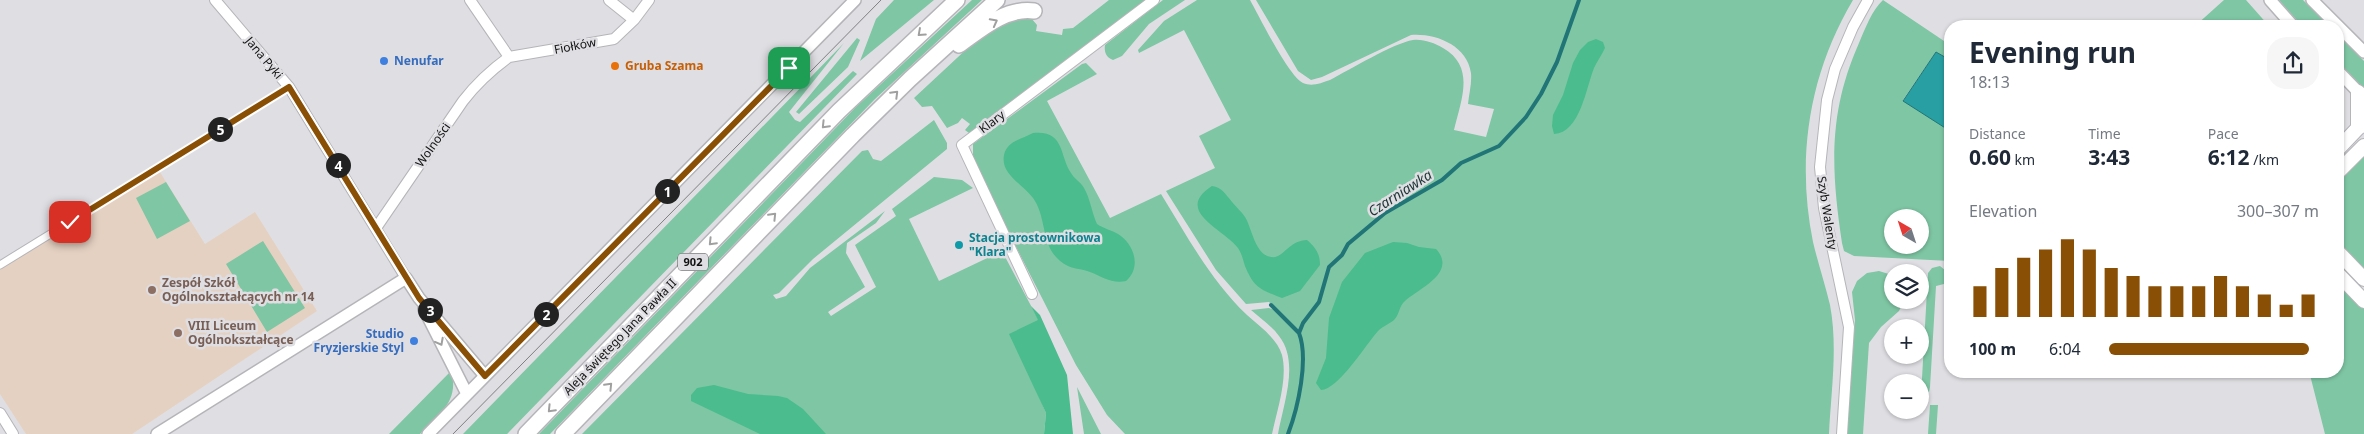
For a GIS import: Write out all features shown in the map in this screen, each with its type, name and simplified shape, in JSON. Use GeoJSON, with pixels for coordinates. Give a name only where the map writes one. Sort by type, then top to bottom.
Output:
{"type":"FeatureCollection","features":[{"type":"Feature","properties":{"kind":"main road","name":"Aleja świętego Jana Pawła II"},"geometry":{"type":"LineString","coordinates":[[526,434],[860,91],[957,0]]}},
{"type":"Feature","properties":{"kind":"main road","name":"902"},"geometry":{"type":"LineString","coordinates":[[563,434],[879,109],[997,0]]}},
{"type":"Feature","properties":{"kind":"main road"},"geometry":{"type":"LineString","coordinates":[[910,79],[985,26],[1014,12],[1034,11]]}},
{"type":"Feature","properties":{"kind":"main road"},"geometry":{"type":"LineString","coordinates":[[2344,143],[2361,126],[2361,95]]}},
{"type":"Feature","properties":{"kind":"main road"},"geometry":{"type":"LineString","coordinates":[[2344,166],[2364,146]]}},
{"type":"Feature","properties":{"kind":"main road"},"geometry":{"type":"LineString","coordinates":[[2344,258],[2364,279]]}},
{"type":"Feature","properties":{"kind":"main road"},"geometry":{"type":"LineString","coordinates":[[2344,280],[2364,301]]}},
{"type":"Feature","properties":{"kind":"street","name":"Jana Pyki"},"geometry":{"type":"LineString","coordinates":[[215,0],[289,87],[419,298],[485,376]]}},
{"type":"Feature","properties":{"kind":"street"},"geometry":{"type":"LineString","coordinates":[[470,0],[509,57]]}},
{"type":"Feature","properties":{"kind":"street"},"geometry":{"type":"LineString","coordinates":[[609,0],[634,20]]}},
{"type":"Feature","properties":{"kind":"street","name":"Fiołków"},"geometry":{"type":"LineString","coordinates":[[495,67],[509,57],[614,39],[634,20],[649,0]]}},
{"type":"Feature","properties":{"kind":"street"},"geometry":{"type":"LineString","coordinates":[[428,434],[855,0]]}},
{"type":"Feature","properties":{"kind":"street","name":"Klary"},"geometry":{"type":"LineString","coordinates":[[1032,294],[962,145],[1154,0]]}},
{"type":"Feature","properties":{"kind":"street","name":"Szyb Walenty"},"geometry":{"type":"LineString","coordinates":[[1842,434],[1849,327],[1824,208],[1820,167],[1827,100],[1835,70],[1853,27],[1868,0]]}},
{"type":"Feature","properties":{"kind":"street"},"geometry":{"type":"LineString","coordinates":[[2270,0],[2288,20]]}},
{"type":"Feature","properties":{"kind":"street"},"geometry":{"type":"LineString","coordinates":[[2312,0],[2332,20]]}},
{"type":"Feature","properties":{"kind":"street"},"geometry":{"type":"LineString","coordinates":[[2344,32],[2364,52]]}},
{"type":"Feature","properties":{"kind":"street","name":"Wolności"},"geometry":{"type":"LineString","coordinates":[[376,228],[463,101],[495,67]]}},
{"type":"Feature","properties":{"kind":"street"},"geometry":{"type":"LineString","coordinates":[[2344,77],[2361,95]]}},
{"type":"Feature","properties":{"kind":"street"},"geometry":{"type":"LineString","coordinates":[[0,265],[289,87]]}},
{"type":"Feature","properties":{"kind":"street"},"geometry":{"type":"LineString","coordinates":[[156,434],[406,278]]}},
{"type":"Feature","properties":{"kind":"street","name":"Jana Pyki"},"geometry":{"type":"LineString","coordinates":[[419,298],[434,331],[468,394]]}},
{"type":"Feature","properties":{"kind":"street"},"geometry":{"type":"LineString","coordinates":[[0,413],[13,434]]}},
{"type":"Feature","properties":{"kind":"shaded area","name":"Zespół Szkół Ogólnokształcących nr 14"},"geometry":{"type":"Polygon","coordinates":[[[158,169],[205,244],[255,212],[317,311],[132,434],[26,434],[0,394],[0,268],[158,169]]]}},
{"type":"Feature","properties":{"kind":"green space"},"geometry":{"type":"Polygon","coordinates":[[[894,0],[934,0],[860,61],[876,19],[894,0]]]}},
{"type":"Feature","properties":{"kind":"green space"},"geometry":{"type":"Polygon","coordinates":[[[972,0],[982,0],[875,99],[550,434],[539,434],[856,107],[972,0]]]}},
{"type":"Feature","properties":{"kind":"green space"},"geometry":{"type":"Polygon","coordinates":[[[1109,0],[1145,0],[969,133],[965,130],[970,124],[962,118],[958,123],[947,128],[932,106],[922,107],[914,98],[986,31],[1013,17],[1031,18],[1037,25],[1036,31],[1062,35],[1063,29],[1073,28],[1109,0]]]}},
{"type":"Feature","properties":{"kind":"green space"},"geometry":{"type":"Polygon","coordinates":[[[1163,0],[1185,0],[1149,24],[1122,56],[1113,60],[1107,56],[1105,45],[1163,0]]]}},
{"type":"Feature","properties":{"kind":"green space"},"geometry":{"type":"Polygon","coordinates":[[[1197,0],[1250,0],[1290,70],[1303,83],[1310,85],[1330,80],[1383,51],[1405,42],[1421,40],[1436,44],[1453,56],[1460,65],[1463,74],[1464,85],[1454,130],[1486,137],[1494,109],[1468,104],[1471,73],[1468,63],[1457,48],[1430,36],[1411,35],[1322,77],[1311,80],[1298,71],[1256,0],[1853,0],[1838,28],[1826,57],[1810,117],[1807,148],[1808,211],[1813,242],[1830,305],[1834,337],[1829,434],[1278,434],[1288,384],[1288,358],[1285,346],[1279,336],[1251,310],[1269,308],[1278,311],[1269,302],[1246,304],[1216,270],[1166,191],[1215,168],[1199,136],[1231,120],[1184,30],[1139,53],[1138,50],[1164,21],[1197,0]]]}},
{"type":"Feature","properties":{"kind":"green space"},"geometry":{"type":"Polygon","coordinates":[[[1883,0],[1944,41],[1944,57],[1936,52],[1903,100],[1944,127],[1944,261],[1854,256],[1844,251],[1838,216],[1834,166],[1837,118],[1849,69],[1872,14],[1883,0]]]}},
{"type":"Feature","properties":{"kind":"green space"},"geometry":{"type":"Polygon","coordinates":[[[2224,0],[2246,0],[2264,20],[2202,20],[2224,0]]]}},
{"type":"Feature","properties":{"kind":"green space"},"geometry":{"type":"Polygon","coordinates":[[[2279,0],[2303,0],[2323,20],[2297,20],[2279,0]]]}},
{"type":"Feature","properties":{"kind":"green space"},"geometry":{"type":"Polygon","coordinates":[[[857,38],[860,40],[848,67],[799,114],[796,112],[857,38]]]}},
{"type":"Feature","properties":{"kind":"green space"},"geometry":{"type":"Polygon","coordinates":[[[1596,39],[1603,42],[1605,48],[1594,68],[1581,108],[1570,126],[1563,132],[1554,134],[1552,126],[1553,115],[1563,95],[1573,63],[1580,50],[1588,42],[1596,39]]]}},
{"type":"Feature","properties":{"kind":"green space"},"geometry":{"type":"Polygon","coordinates":[[[2344,41],[2364,61],[2364,89],[2344,68],[2344,41]]]}},
{"type":"Feature","properties":{"kind":"green space"},"geometry":{"type":"Polygon","coordinates":[[[844,43],[789,112],[795,120],[800,122],[853,71],[857,74],[507,434],[463,434],[844,43]]]}},
{"type":"Feature","properties":{"kind":"green space"},"geometry":{"type":"Polygon","coordinates":[[[1086,63],[1097,74],[1047,101],[1110,218],[1161,194],[1200,258],[1222,288],[1276,343],[1282,355],[1284,374],[1272,434],[1125,434],[1107,415],[1076,365],[973,162],[973,144],[1082,64],[1086,63]]]}},
{"type":"Feature","properties":{"kind":"green space"},"geometry":{"type":"Polygon","coordinates":[[[934,120],[947,143],[947,149],[813,259],[779,293],[773,295],[776,299],[786,296],[810,268],[885,211],[876,223],[847,243],[846,253],[865,287],[828,312],[831,316],[876,287],[855,245],[896,216],[892,209],[934,177],[962,180],[973,188],[909,219],[939,281],[1002,251],[1038,319],[1037,392],[1046,413],[1044,434],[582,434],[862,151],[868,150],[873,159],[881,161],[934,120]]]}},
{"type":"Feature","properties":{"kind":"green space"},"geometry":{"type":"Polygon","coordinates":[[[1033,133],[1051,135],[1056,140],[1060,145],[1071,173],[1086,192],[1097,224],[1124,238],[1132,250],[1135,263],[1134,269],[1126,281],[1112,281],[1087,271],[1070,267],[1059,260],[1053,253],[1035,201],[1010,175],[1004,162],[1004,155],[1008,146],[1033,133]]]}},
{"type":"Feature","properties":{"kind":"green space"},"geometry":{"type":"Polygon","coordinates":[[[2364,152],[2364,271],[2344,249],[2344,174],[2364,152]]]}},
{"type":"Feature","properties":{"kind":"green space"},"geometry":{"type":"Polygon","coordinates":[[[166,182],[190,221],[157,239],[136,198],[166,182]]]}},
{"type":"Feature","properties":{"kind":"green space"},"geometry":{"type":"Polygon","coordinates":[[[1212,186],[1224,192],[1243,215],[1258,246],[1266,255],[1275,257],[1295,243],[1307,240],[1315,248],[1320,265],[1300,291],[1282,298],[1263,290],[1255,284],[1248,273],[1238,248],[1213,227],[1199,212],[1198,204],[1201,195],[1212,186]]]}},
{"type":"Feature","properties":{"kind":"green space"},"geometry":{"type":"Polygon","coordinates":[[[263,241],[305,308],[267,332],[226,264],[263,241]]]}},
{"type":"Feature","properties":{"kind":"green space"},"geometry":{"type":"Polygon","coordinates":[[[1393,242],[1436,249],[1442,258],[1439,274],[1403,303],[1396,318],[1378,331],[1352,365],[1336,382],[1328,388],[1321,390],[1316,383],[1326,358],[1329,318],[1342,282],[1365,253],[1393,242]]]}},
{"type":"Feature","properties":{"kind":"green space"},"geometry":{"type":"Polygon","coordinates":[[[1940,266],[1944,269],[1944,284],[1936,286],[1929,392],[1929,374],[1922,374],[1923,364],[1929,364],[1929,319],[1925,319],[1926,309],[1929,309],[1929,272],[1932,268],[1940,266]]]}},
{"type":"Feature","properties":{"kind":"green space"},"geometry":{"type":"Polygon","coordinates":[[[1879,271],[1884,273],[1884,309],[1900,309],[1890,319],[1884,319],[1884,324],[1869,343],[1863,434],[1847,434],[1855,320],[1852,292],[1857,281],[1867,273],[1879,271]]]}},
{"type":"Feature","properties":{"kind":"green space"},"geometry":{"type":"Polygon","coordinates":[[[2344,288],[2364,308],[2364,434],[2325,434],[2311,378],[2344,378],[2344,288]]]}},
{"type":"Feature","properties":{"kind":"green space"},"geometry":{"type":"Polygon","coordinates":[[[1031,306],[1040,315],[1067,375],[1073,434],[1044,434],[1046,413],[1009,334],[1038,320],[1031,306]]]}},
{"type":"Feature","properties":{"kind":"green space"},"geometry":{"type":"Polygon","coordinates":[[[451,371],[453,391],[441,413],[420,434],[389,434],[451,371]]]}},
{"type":"Feature","properties":{"kind":"green space"},"geometry":{"type":"Polygon","coordinates":[[[714,385],[748,394],[787,398],[803,409],[826,434],[760,434],[691,401],[691,395],[697,388],[714,385]]]}},
{"type":"Feature","properties":{"kind":"green space"},"geometry":{"type":"Polygon","coordinates":[[[1077,387],[1101,434],[1084,434],[1077,387]]]}},
{"type":"Feature","properties":{"kind":"green space"},"geometry":{"type":"Polygon","coordinates":[[[1930,405],[1938,405],[1936,434],[1928,434],[1930,405]]]}},
{"type":"Feature","properties":{"kind":"water"},"geometry":{"type":"Polygon","coordinates":[[[1936,52],[1944,57],[1944,127],[1903,101],[1936,52]]]}},
{"type":"Feature","properties":{"kind":"waterway","name":"Czarniawka"},"geometry":{"type":"LineString","coordinates":[[1288,434],[1299,397],[1303,370],[1302,344],[1299,333],[1303,323],[1319,302],[1329,267],[1342,255],[1348,244],[1385,213],[1442,180],[1461,163],[1499,146],[1526,117],[1541,94],[1557,62],[1579,0]]}},
{"type":"Feature","properties":{"kind":"waterway"},"geometry":{"type":"LineString","coordinates":[[1271,305],[1299,333]]}},
{"type":"Feature","properties":{"kind":"tram line"},"geometry":{"type":"LineString","coordinates":[[453,434],[881,0]]}},
{"type":"Feature","properties":{"kind":"place","name":"Nenufar"},"geometry":{"type":"Point","coordinates":[384,61]}},
{"type":"Feature","properties":{"kind":"place","name":"Gruba Szama"},"geometry":{"type":"Point","coordinates":[615,66]}},
{"type":"Feature","properties":{"kind":"place","name":"Stacja prostownikowa \"Klara\""},"geometry":{"type":"Point","coordinates":[959,245]}},
{"type":"Feature","properties":{"kind":"place","name":"Zespół Szkół Ogólnokształcących nr 14"},"geometry":{"type":"Point","coordinates":[152,290]}},
{"type":"Feature","properties":{"kind":"place","name":"VIII Liceum Ogólnokształcące"},"geometry":{"type":"Point","coordinates":[178,333]}},
{"type":"Feature","properties":{"kind":"place","name":"Studio Fryzjerskie Styl"},"geometry":{"type":"Point","coordinates":[414,341]}},
{"type":"Feature","properties":{"kind":"route"},"geometry":{"type":"LineString","coordinates":[[70,222],[289,87],[419,298],[444,325],[485,376],[789,68]]}}]}
